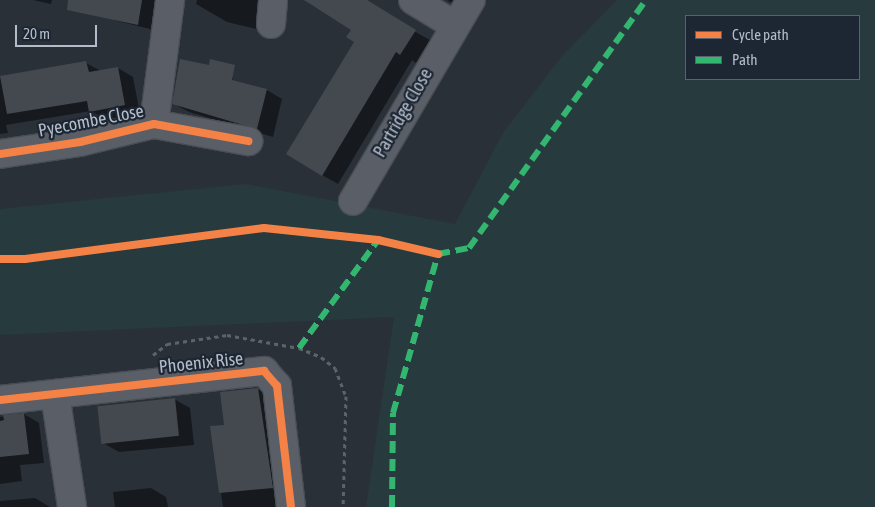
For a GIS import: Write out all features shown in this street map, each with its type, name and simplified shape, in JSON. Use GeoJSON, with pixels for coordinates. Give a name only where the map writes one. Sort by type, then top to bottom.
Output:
{"type":"FeatureCollection","features":[{"type":"Feature","properties":{"kind":"street","name":"Pyecombe Close"},"geometry":{"type":"LineString","coordinates":[[154,124],[170,0]]}},
{"type":"Feature","properties":{"kind":"street"},"geometry":{"type":"LineString","coordinates":[[413,0],[454,24]]}},
{"type":"Feature","properties":{"kind":"street","name":"Partridge Close"},"geometry":{"type":"LineString","coordinates":[[353,201],[454,24],[470,0]]}},
{"type":"Feature","properties":{"kind":"street","name":"Pyecombe Close"},"geometry":{"type":"LineString","coordinates":[[0,154],[80,142],[154,124],[248,141]]}},
{"type":"Feature","properties":{"kind":"street","name":"Phoenix Rise"},"geometry":{"type":"LineString","coordinates":[[0,400],[264,371],[277,386],[291,507]]}},
{"type":"Feature","properties":{"kind":"street"},"geometry":{"type":"LineString","coordinates":[[55,394],[72,507]]}},
{"type":"Feature","properties":{"kind":"green space"},"geometry":{"type":"Polygon","coordinates":[[[617,0],[875,0],[875,507],[366,507],[394,317],[0,335],[0,209],[246,184],[455,224],[503,133],[562,56],[617,0]]]}},
{"type":"Feature","properties":{"kind":"building"},"geometry":{"type":"Polygon","coordinates":[[[68,0],[142,0],[138,25],[67,10],[68,0]]]}},
{"type":"Feature","properties":{"kind":"building"},"geometry":{"type":"Polygon","coordinates":[[[304,0],[367,0],[416,30],[400,55],[396,52],[322,176],[286,154],[354,42],[346,37],[351,30],[304,0]]]}},
{"type":"Feature","properties":{"kind":"building"},"geometry":{"type":"Polygon","coordinates":[[[180,59],[209,65],[210,59],[235,65],[232,80],[267,89],[257,129],[172,104],[180,59]]]}},
{"type":"Feature","properties":{"kind":"building"},"geometry":{"type":"Polygon","coordinates":[[[86,61],[89,72],[118,67],[125,105],[89,112],[87,101],[7,114],[0,76],[86,61]]]}},
{"type":"Feature","properties":{"kind":"building"},"geometry":{"type":"Polygon","coordinates":[[[258,388],[273,488],[219,493],[210,426],[224,425],[220,392],[258,388]]]}},
{"type":"Feature","properties":{"kind":"building"},"geometry":{"type":"Polygon","coordinates":[[[175,398],[179,436],[101,444],[97,406],[175,398]]]}},
{"type":"Feature","properties":{"kind":"building"},"geometry":{"type":"Polygon","coordinates":[[[24,413],[29,454],[0,457],[0,421],[4,420],[3,415],[24,413]]]}},
{"type":"Feature","properties":{"kind":"marked path"},"geometry":{"type":"LineString","coordinates":[[392,507],[393,413],[438,254],[469,248],[646,0]]}},
{"type":"Feature","properties":{"kind":"marked path"},"geometry":{"type":"LineString","coordinates":[[299,348],[378,240]]}},
{"type":"Feature","properties":{"kind":"cycle path"},"geometry":{"type":"LineString","coordinates":[[0,154],[80,142],[154,124],[248,141]]}},
{"type":"Feature","properties":{"kind":"cycle path"},"geometry":{"type":"LineString","coordinates":[[0,259],[25,259],[264,228],[378,240],[438,254]]}},
{"type":"Feature","properties":{"kind":"cycle path"},"geometry":{"type":"LineString","coordinates":[[0,400],[264,371],[277,386],[291,507]]}}]}
